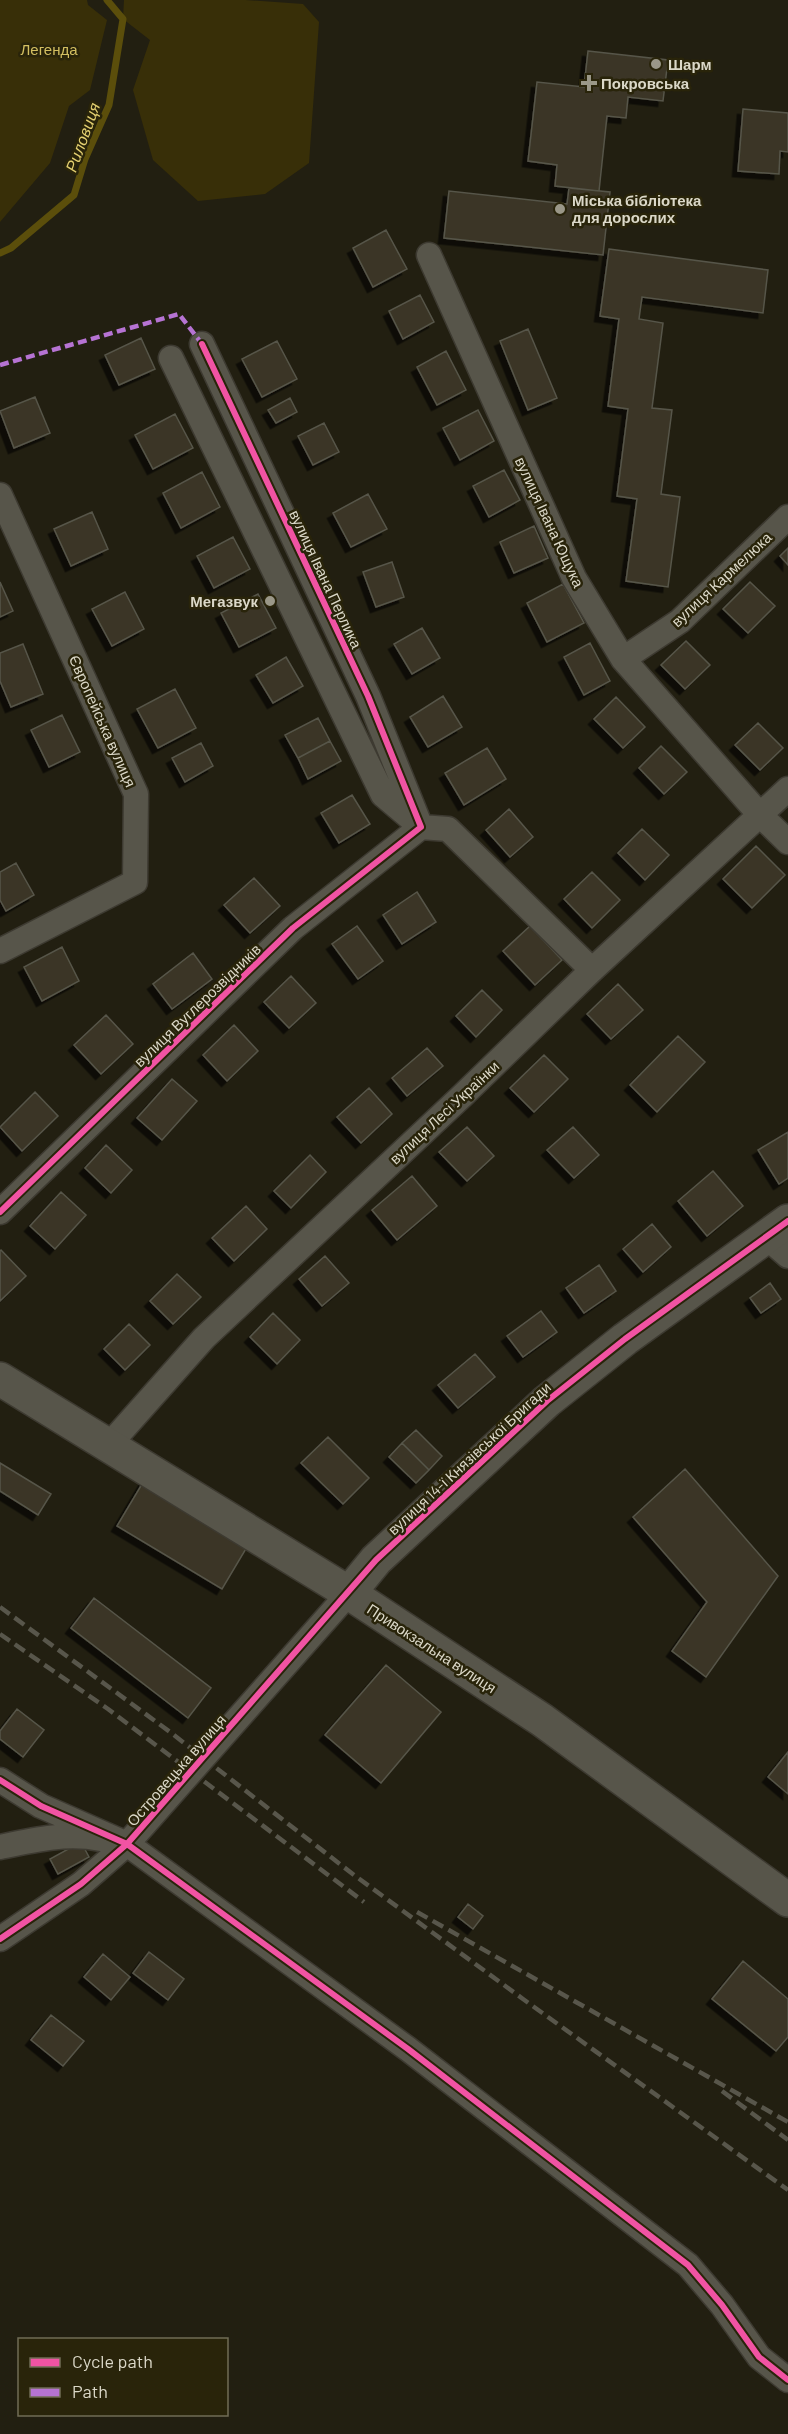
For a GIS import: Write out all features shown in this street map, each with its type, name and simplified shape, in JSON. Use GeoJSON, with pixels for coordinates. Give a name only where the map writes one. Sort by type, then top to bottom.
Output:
{"type":"FeatureCollection","features":[{"type":"Feature","properties":{"kind":"street","name":"вулиця Івана Ющука"},"geometry":{"type":"LineString","coordinates":[[429,255],[574,578],[623,659],[760,815],[788,842]]}},
{"type":"Feature","properties":{"kind":"street","name":"вулиця Івана Перлика"},"geometry":{"type":"LineString","coordinates":[[202,344],[368,696],[421,827]]}},
{"type":"Feature","properties":{"kind":"street"},"geometry":{"type":"LineString","coordinates":[[171,358],[383,795],[421,827],[448,828],[592,970]]}},
{"type":"Feature","properties":{"kind":"street","name":"Європейська вулиця"},"geometry":{"type":"LineString","coordinates":[[0,495],[136,794],[135,882],[0,951]]}},
{"type":"Feature","properties":{"kind":"street","name":"вулиця Кармелюка"},"geometry":{"type":"LineString","coordinates":[[623,659],[680,621],[788,517]]}},
{"type":"Feature","properties":{"kind":"street","name":"вулиця Лесі Українки"},"geometry":{"type":"LineString","coordinates":[[109,1445],[204,1338],[462,1096],[592,970],[788,789]]}},
{"type":"Feature","properties":{"kind":"street","name":"вулиця Вуглерозвідників"},"geometry":{"type":"LineString","coordinates":[[0,1212],[293,928],[421,827]]}},
{"type":"Feature","properties":{"kind":"street","name":"вулиця 14-ї Князівської Бригади"},"geometry":{"type":"LineString","coordinates":[[349,1593],[376,1560],[547,1401],[625,1339],[780,1238]]}},
{"type":"Feature","properties":{"kind":"street","name":"Привокзальна вулиця"},"geometry":{"type":"LineString","coordinates":[[0,1379],[349,1593],[542,1720],[788,1900]]}},
{"type":"Feature","properties":{"kind":"street","name":"Островецька вулиця"},"geometry":{"type":"LineString","coordinates":[[0,1939],[81,1884],[127,1844],[349,1593]]}},
{"type":"Feature","properties":{"kind":"street"},"geometry":{"type":"LineString","coordinates":[[0,1780],[41,1806],[127,1844],[408,2049],[688,2265],[723,2305],[759,2357],[788,2380]]}},
{"type":"Feature","properties":{"kind":"street","name":"Островецька вулиця"},"geometry":{"type":"LineString","coordinates":[[0,1847],[36,1839],[82,1835],[127,1844]]}},
{"type":"Feature","properties":{"kind":"green space","name":"Легенда"},"geometry":{"type":"Polygon","coordinates":[[[0,0],[87,0],[88,5],[107,20],[90,90],[69,106],[50,163],[0,222],[0,0]]]}},
{"type":"Feature","properties":{"kind":"green space"},"geometry":{"type":"Polygon","coordinates":[[[124,0],[245,0],[303,4],[319,22],[309,163],[265,194],[198,201],[153,160],[133,90],[150,40],[123,19],[124,0]]]}},
{"type":"Feature","properties":{"kind":"building"},"geometry":{"type":"Polygon","coordinates":[[[588,51],[668,60],[663,101],[628,97],[626,118],[607,116],[599,191],[555,186],[557,165],[528,161],[537,82],[584,87],[588,51]]]}},
{"type":"Feature","properties":{"kind":"building"},"geometry":{"type":"Polygon","coordinates":[[[743,109],[788,113],[788,152],[780,151],[779,174],[738,171],[743,109]]]}},
{"type":"Feature","properties":{"kind":"building"},"geometry":{"type":"Polygon","coordinates":[[[569,188],[610,192],[603,255],[444,238],[449,191],[567,204],[569,188]]]}},
{"type":"Feature","properties":{"kind":"building"},"geometry":{"type":"Polygon","coordinates":[[[386,230],[407,269],[373,287],[353,248],[386,230]]]}},
{"type":"Feature","properties":{"kind":"building"},"geometry":{"type":"Polygon","coordinates":[[[609,249],[768,270],[763,313],[642,297],[639,319],[663,323],[652,408],[672,410],[661,494],[680,497],[668,587],[626,581],[637,499],[617,496],[628,409],[608,406],[619,319],[600,316],[609,249]]]}},
{"type":"Feature","properties":{"kind":"building"},"geometry":{"type":"Polygon","coordinates":[[[420,295],[434,322],[403,339],[389,311],[420,295]]]}},
{"type":"Feature","properties":{"kind":"building"},"geometry":{"type":"Polygon","coordinates":[[[528,329],[557,398],[528,410],[500,341],[528,329]]]}},
{"type":"Feature","properties":{"kind":"building"},"geometry":{"type":"Polygon","coordinates":[[[141,338],[155,369],[119,385],[105,355],[141,338]]]}},
{"type":"Feature","properties":{"kind":"building"},"geometry":{"type":"Polygon","coordinates":[[[277,341],[297,379],[262,397],[242,359],[277,341]]]}},
{"type":"Feature","properties":{"kind":"building"},"geometry":{"type":"Polygon","coordinates":[[[446,351],[466,390],[437,405],[417,367],[446,351]]]}},
{"type":"Feature","properties":{"kind":"building"},"geometry":{"type":"Polygon","coordinates":[[[35,397],[50,433],[14,448],[0,411],[35,397]]]}},
{"type":"Feature","properties":{"kind":"building"},"geometry":{"type":"Polygon","coordinates":[[[290,398],[297,412],[276,423],[268,410],[290,398]]]}},
{"type":"Feature","properties":{"kind":"building"},"geometry":{"type":"Polygon","coordinates":[[[478,410],[494,441],[460,460],[443,428],[478,410]]]}},
{"type":"Feature","properties":{"kind":"building"},"geometry":{"type":"Polygon","coordinates":[[[175,414],[193,448],[153,469],[135,435],[175,414]]]}},
{"type":"Feature","properties":{"kind":"building"},"geometry":{"type":"Polygon","coordinates":[[[324,423],[339,452],[313,465],[298,436],[324,423]]]}},
{"type":"Feature","properties":{"kind":"building"},"geometry":{"type":"Polygon","coordinates":[[[504,470],[520,500],[489,517],[473,486],[504,470]]]}},
{"type":"Feature","properties":{"kind":"building"},"geometry":{"type":"Polygon","coordinates":[[[202,472],[220,507],[181,528],[163,493],[202,472]]]}},
{"type":"Feature","properties":{"kind":"building"},"geometry":{"type":"Polygon","coordinates":[[[368,494],[387,529],[351,547],[333,513],[368,494]]]}},
{"type":"Feature","properties":{"kind":"building"},"geometry":{"type":"Polygon","coordinates":[[[92,512],[108,549],[71,566],[54,529],[92,512]]]}},
{"type":"Feature","properties":{"kind":"building"},"geometry":{"type":"Polygon","coordinates":[[[534,526],[548,558],[514,573],[500,542],[534,526]]]}},
{"type":"Feature","properties":{"kind":"building"},"geometry":{"type":"Polygon","coordinates":[[[233,537],[250,569],[214,588],[197,556],[233,537]]]}},
{"type":"Feature","properties":{"kind":"building"},"geometry":{"type":"Polygon","coordinates":[[[788,548],[788,565],[780,556],[788,548]]]}},
{"type":"Feature","properties":{"kind":"building"},"geometry":{"type":"Polygon","coordinates":[[[392,562],[404,597],[376,607],[363,572],[392,562]]]}},
{"type":"Feature","properties":{"kind":"building"},"geometry":{"type":"Polygon","coordinates":[[[0,582],[13,611],[0,617],[0,582]]]}},
{"type":"Feature","properties":{"kind":"building"},"geometry":{"type":"Polygon","coordinates":[[[750,582],[775,606],[748,633],[723,609],[750,582]]]}},
{"type":"Feature","properties":{"kind":"building"},"geometry":{"type":"Polygon","coordinates":[[[563,584],[584,623],[547,642],[527,603],[563,584]]]}},
{"type":"Feature","properties":{"kind":"building"},"geometry":{"type":"Polygon","coordinates":[[[125,592],[144,629],[112,646],[92,609],[125,592]]]}},
{"type":"Feature","properties":{"kind":"building"},"geometry":{"type":"Polygon","coordinates":[[[258,594],[276,628],[239,647],[221,613],[258,594]]]}},
{"type":"Feature","properties":{"kind":"building"},"geometry":{"type":"Polygon","coordinates":[[[422,628],[440,658],[412,674],[394,644],[422,628]]]}},
{"type":"Feature","properties":{"kind":"building"},"geometry":{"type":"Polygon","coordinates":[[[686,641],[710,665],[685,689],[661,665],[686,641]]]}},
{"type":"Feature","properties":{"kind":"building"},"geometry":{"type":"Polygon","coordinates":[[[590,643],[610,681],[584,695],[564,657],[590,643]]]}},
{"type":"Feature","properties":{"kind":"building"},"geometry":{"type":"Polygon","coordinates":[[[23,644],[43,694],[11,707],[0,681],[0,653],[23,644]]]}},
{"type":"Feature","properties":{"kind":"building"},"geometry":{"type":"Polygon","coordinates":[[[286,657],[303,686],[273,703],[256,675],[286,657]]]}},
{"type":"Feature","properties":{"kind":"building"},"geometry":{"type":"Polygon","coordinates":[[[175,689],[196,728],[158,748],[137,709],[175,689]]]}},
{"type":"Feature","properties":{"kind":"building"},"geometry":{"type":"Polygon","coordinates":[[[443,696],[462,727],[428,747],[410,717],[443,696]]]}},
{"type":"Feature","properties":{"kind":"building"},"geometry":{"type":"Polygon","coordinates":[[[616,697],[645,727],[623,748],[594,719],[616,697]]]}},
{"type":"Feature","properties":{"kind":"building"},"geometry":{"type":"Polygon","coordinates":[[[62,715],[80,752],[49,767],[31,730],[62,715]]]}},
{"type":"Feature","properties":{"kind":"building"},"geometry":{"type":"Polygon","coordinates":[[[318,718],[330,741],[298,758],[285,735],[318,718]]]}},
{"type":"Feature","properties":{"kind":"building"},"geometry":{"type":"Polygon","coordinates":[[[758,723],[783,748],[760,770],[735,745],[758,723]]]}},
{"type":"Feature","properties":{"kind":"building"},"geometry":{"type":"Polygon","coordinates":[[[330,741],[341,761],[308,779],[298,758],[330,741]]]}},
{"type":"Feature","properties":{"kind":"building"},"geometry":{"type":"Polygon","coordinates":[[[201,743],[213,766],[185,782],[172,758],[201,743]]]}},
{"type":"Feature","properties":{"kind":"building"},"geometry":{"type":"Polygon","coordinates":[[[661,746],[687,772],[664,794],[639,768],[661,746]]]}},
{"type":"Feature","properties":{"kind":"building"},"geometry":{"type":"Polygon","coordinates":[[[487,748],[506,779],[464,805],[445,773],[487,748]]]}},
{"type":"Feature","properties":{"kind":"building"},"geometry":{"type":"Polygon","coordinates":[[[352,795],[370,824],[339,843],[321,813],[352,795]]]}},
{"type":"Feature","properties":{"kind":"building"},"geometry":{"type":"Polygon","coordinates":[[[509,809],[533,837],[510,857],[486,830],[509,809]]]}},
{"type":"Feature","properties":{"kind":"building"},"geometry":{"type":"Polygon","coordinates":[[[642,829],[669,855],[645,880],[618,853],[642,829]]]}},
{"type":"Feature","properties":{"kind":"building"},"geometry":{"type":"Polygon","coordinates":[[[756,846],[785,875],[752,908],[723,879],[756,846]]]}},
{"type":"Feature","properties":{"kind":"building"},"geometry":{"type":"Polygon","coordinates":[[[16,863],[34,895],[6,911],[0,900],[0,872],[16,863]]]}},
{"type":"Feature","properties":{"kind":"building"},"geometry":{"type":"Polygon","coordinates":[[[592,872],[620,900],[592,928],[564,899],[592,872]]]}},
{"type":"Feature","properties":{"kind":"building"},"geometry":{"type":"Polygon","coordinates":[[[254,878],[280,906],[250,933],[224,905],[254,878]]]}},
{"type":"Feature","properties":{"kind":"building"},"geometry":{"type":"Polygon","coordinates":[[[417,892],[436,922],[402,944],[383,915],[417,892]]]}},
{"type":"Feature","properties":{"kind":"building"},"geometry":{"type":"Polygon","coordinates":[[[357,926],[383,961],[358,979],[332,944],[357,926]]]}},
{"type":"Feature","properties":{"kind":"building"},"geometry":{"type":"Polygon","coordinates":[[[530,926],[562,960],[535,985],[503,951],[530,926]]]}},
{"type":"Feature","properties":{"kind":"building"},"geometry":{"type":"Polygon","coordinates":[[[62,947],[79,981],[42,1001],[24,967],[62,947]]]}},
{"type":"Feature","properties":{"kind":"building"},"geometry":{"type":"Polygon","coordinates":[[[193,953],[212,979],[172,1009],[153,984],[193,953]]]}},
{"type":"Feature","properties":{"kind":"building"},"geometry":{"type":"Polygon","coordinates":[[[291,976],[316,1003],[289,1028],[264,1002],[291,976]]]}},
{"type":"Feature","properties":{"kind":"building"},"geometry":{"type":"Polygon","coordinates":[[[618,984],[643,1010],[611,1039],[587,1014],[618,984]]]}},
{"type":"Feature","properties":{"kind":"building"},"geometry":{"type":"Polygon","coordinates":[[[482,990],[502,1010],[476,1037],[456,1016],[482,990]]]}},
{"type":"Feature","properties":{"kind":"building"},"geometry":{"type":"Polygon","coordinates":[[[106,1015],[133,1044],[101,1074],[74,1045],[106,1015]]]}},
{"type":"Feature","properties":{"kind":"building"},"geometry":{"type":"Polygon","coordinates":[[[234,1025],[258,1051],[227,1081],[203,1055],[234,1025]]]}},
{"type":"Feature","properties":{"kind":"building"},"geometry":{"type":"Polygon","coordinates":[[[678,1036],[705,1062],[657,1112],[630,1085],[678,1036]]]}},
{"type":"Feature","properties":{"kind":"building"},"geometry":{"type":"Polygon","coordinates":[[[427,1048],[443,1066],[407,1096],[392,1078],[427,1048]]]}},
{"type":"Feature","properties":{"kind":"building"},"geometry":{"type":"Polygon","coordinates":[[[544,1055],[568,1079],[534,1112],[510,1088],[544,1055]]]}},
{"type":"Feature","properties":{"kind":"building"},"geometry":{"type":"Polygon","coordinates":[[[172,1079],[197,1101],[162,1140],[137,1118],[172,1079]]]}},
{"type":"Feature","properties":{"kind":"building"},"geometry":{"type":"Polygon","coordinates":[[[369,1088],[392,1114],[361,1143],[337,1117],[369,1088]]]}},
{"type":"Feature","properties":{"kind":"building"},"geometry":{"type":"Polygon","coordinates":[[[35,1092],[58,1116],[22,1151],[0,1127],[35,1092]]]}},
{"type":"Feature","properties":{"kind":"building"},"geometry":{"type":"Polygon","coordinates":[[[467,1127],[494,1156],[467,1181],[439,1152],[467,1127]]]}},
{"type":"Feature","properties":{"kind":"building"},"geometry":{"type":"Polygon","coordinates":[[[573,1127],[599,1155],[574,1178],[547,1150],[573,1127]]]}},
{"type":"Feature","properties":{"kind":"building"},"geometry":{"type":"Polygon","coordinates":[[[788,1132],[788,1178],[779,1184],[758,1150],[788,1132]]]}},
{"type":"Feature","properties":{"kind":"building"},"geometry":{"type":"Polygon","coordinates":[[[106,1145],[132,1170],[111,1193],[85,1168],[106,1145]]]}},
{"type":"Feature","properties":{"kind":"building"},"geometry":{"type":"Polygon","coordinates":[[[310,1155],[326,1172],[291,1208],[274,1191],[310,1155]]]}},
{"type":"Feature","properties":{"kind":"building"},"geometry":{"type":"Polygon","coordinates":[[[713,1171],[743,1206],[707,1236],[678,1201],[713,1171]]]}},
{"type":"Feature","properties":{"kind":"building"},"geometry":{"type":"Polygon","coordinates":[[[412,1176],[437,1206],[397,1240],[372,1210],[412,1176]]]}},
{"type":"Feature","properties":{"kind":"building"},"geometry":{"type":"Polygon","coordinates":[[[61,1192],[86,1215],[55,1249],[30,1226],[61,1192]]]}},
{"type":"Feature","properties":{"kind":"building"},"geometry":{"type":"Polygon","coordinates":[[[246,1206],[267,1229],[234,1261],[212,1238],[246,1206]]]}},
{"type":"Feature","properties":{"kind":"building"},"geometry":{"type":"Polygon","coordinates":[[[652,1224],[671,1247],[643,1272],[623,1249],[652,1224]]]}},
{"type":"Feature","properties":{"kind":"building"},"geometry":{"type":"Polygon","coordinates":[[[0,1251],[26,1276],[0,1301],[0,1251]]]}},
{"type":"Feature","properties":{"kind":"building"},"geometry":{"type":"Polygon","coordinates":[[[325,1256],[349,1283],[322,1306],[299,1279],[325,1256]]]}},
{"type":"Feature","properties":{"kind":"building"},"geometry":{"type":"Polygon","coordinates":[[[599,1265],[616,1291],[584,1313],[566,1288],[599,1265]]]}},
{"type":"Feature","properties":{"kind":"building"},"geometry":{"type":"Polygon","coordinates":[[[177,1274],[201,1297],[173,1324],[150,1301],[177,1274]]]}},
{"type":"Feature","properties":{"kind":"building"},"geometry":{"type":"Polygon","coordinates":[[[770,1283],[781,1299],[761,1313],[750,1298],[770,1283]]]}},
{"type":"Feature","properties":{"kind":"building"},"geometry":{"type":"Polygon","coordinates":[[[541,1311],[557,1332],[523,1357],[507,1336],[541,1311]]]}},
{"type":"Feature","properties":{"kind":"building"},"geometry":{"type":"Polygon","coordinates":[[[273,1313],[300,1340],[277,1364],[250,1337],[273,1313]]]}},
{"type":"Feature","properties":{"kind":"building"},"geometry":{"type":"Polygon","coordinates":[[[129,1324],[150,1345],[125,1370],[104,1349],[129,1324]]]}},
{"type":"Feature","properties":{"kind":"building"},"geometry":{"type":"Polygon","coordinates":[[[475,1354],[495,1377],[458,1408],[438,1385],[475,1354]]]}},
{"type":"Feature","properties":{"kind":"building"},"geometry":{"type":"Polygon","coordinates":[[[416,1430],[442,1456],[429,1470],[402,1443],[416,1430]]]}},
{"type":"Feature","properties":{"kind":"building"},"geometry":{"type":"Polygon","coordinates":[[[328,1437],[369,1478],[343,1504],[301,1463],[328,1437]]]}},
{"type":"Feature","properties":{"kind":"building"},"geometry":{"type":"Polygon","coordinates":[[[402,1443],[429,1470],[416,1483],[389,1457],[402,1443]]]}},
{"type":"Feature","properties":{"kind":"building"},"geometry":{"type":"Polygon","coordinates":[[[0,1463],[51,1494],[38,1515],[0,1491],[0,1463]]]}},
{"type":"Feature","properties":{"kind":"building"},"geometry":{"type":"Polygon","coordinates":[[[685,1469],[778,1576],[706,1677],[672,1651],[707,1602],[633,1517],[685,1469]]]}},
{"type":"Feature","properties":{"kind":"building"},"geometry":{"type":"Polygon","coordinates":[[[145,1479],[250,1542],[222,1589],[117,1526],[145,1479]]]}},
{"type":"Feature","properties":{"kind":"building"},"geometry":{"type":"Polygon","coordinates":[[[94,1598],[211,1688],[188,1718],[71,1628],[94,1598]]]}},
{"type":"Feature","properties":{"kind":"building"},"geometry":{"type":"Polygon","coordinates":[[[386,1665],[441,1712],[381,1783],[325,1735],[386,1665]]]}},
{"type":"Feature","properties":{"kind":"building"},"geometry":{"type":"Polygon","coordinates":[[[17,1709],[44,1730],[23,1757],[0,1739],[0,1731],[17,1709]]]}},
{"type":"Feature","properties":{"kind":"building"},"geometry":{"type":"Polygon","coordinates":[[[788,1752],[788,1794],[768,1777],[788,1752]]]}},
{"type":"Feature","properties":{"kind":"building"},"geometry":{"type":"Polygon","coordinates":[[[81,1842],[89,1857],[58,1874],[50,1859],[81,1842]]]}},
{"type":"Feature","properties":{"kind":"building"},"geometry":{"type":"Polygon","coordinates":[[[468,1904],[483,1916],[473,1929],[458,1917],[468,1904]]]}},
{"type":"Feature","properties":{"kind":"building"},"geometry":{"type":"Polygon","coordinates":[[[149,1952],[184,1979],[168,2000],[133,1973],[149,1952]]]}},
{"type":"Feature","properties":{"kind":"building"},"geometry":{"type":"Polygon","coordinates":[[[103,1954],[130,1977],[111,2000],[84,1977],[103,1954]]]}},
{"type":"Feature","properties":{"kind":"building"},"geometry":{"type":"Polygon","coordinates":[[[743,1961],[788,1999],[788,2037],[776,2051],[712,1999],[743,1961]]]}},
{"type":"Feature","properties":{"kind":"building"},"geometry":{"type":"Polygon","coordinates":[[[51,2015],[84,2041],[63,2066],[31,2040],[51,2015]]]}},
{"type":"Feature","properties":{"kind":"waterway","name":"Риловиця"},"geometry":{"type":"LineString","coordinates":[[0,253],[11,248],[74,195],[85,159],[109,105],[123,19],[107,0]]}},
{"type":"Feature","properties":{"kind":"railway"},"geometry":{"type":"LineString","coordinates":[[0,1607],[170,1732],[354,1875],[788,2190]]}},
{"type":"Feature","properties":{"kind":"railway"},"geometry":{"type":"LineString","coordinates":[[0,1634],[108,1709],[364,1902]]}},
{"type":"Feature","properties":{"kind":"railway"},"geometry":{"type":"LineString","coordinates":[[417,1912],[788,2122]]}},
{"type":"Feature","properties":{"kind":"railway"},"geometry":{"type":"LineString","coordinates":[[722,2091],[788,2140]]}},
{"type":"Feature","properties":{"kind":"marked path"},"geometry":{"type":"LineString","coordinates":[[0,365],[179,314],[202,344]]}},
{"type":"Feature","properties":{"kind":"cycle path"},"geometry":{"type":"LineString","coordinates":[[0,1212],[293,928],[421,827],[368,696],[202,344]]}},
{"type":"Feature","properties":{"kind":"cycle path"},"geometry":{"type":"LineString","coordinates":[[0,1939],[81,1884],[127,1844],[376,1560],[547,1401],[625,1339],[788,1221]]}},
{"type":"Feature","properties":{"kind":"cycle path"},"geometry":{"type":"LineString","coordinates":[[0,1780],[41,1806],[127,1844],[408,2049],[688,2265],[722,2305],[759,2357],[788,2380]]}},
{"type":"Feature","properties":{"kind":"place","name":"Шарм"},"geometry":{"type":"Point","coordinates":[656,64]}},
{"type":"Feature","properties":{"kind":"place","name":"Покровська"},"geometry":{"type":"Point","coordinates":[589,83]}},
{"type":"Feature","properties":{"kind":"place","name":"Міська бібліотека для дорослих"},"geometry":{"type":"Point","coordinates":[560,209]}},
{"type":"Feature","properties":{"kind":"place","name":"Мегазвук"},"geometry":{"type":"Point","coordinates":[270,601]}}]}
